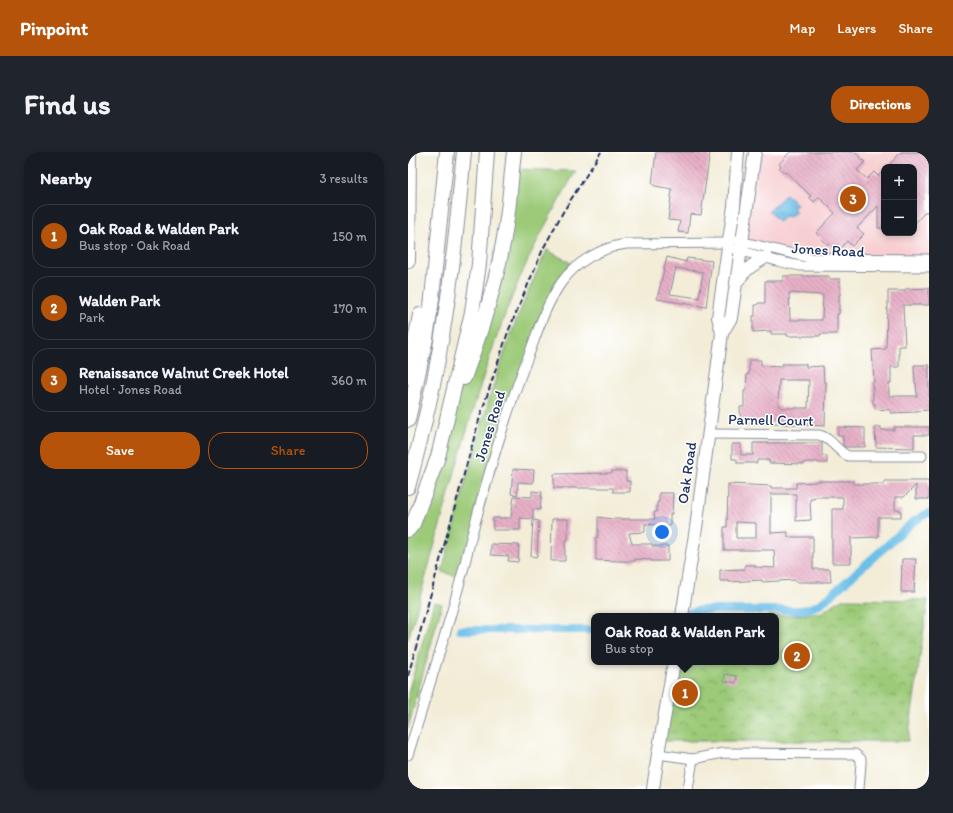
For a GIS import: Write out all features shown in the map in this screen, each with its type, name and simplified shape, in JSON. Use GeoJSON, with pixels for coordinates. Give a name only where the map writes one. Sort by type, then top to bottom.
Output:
{"type":"FeatureCollection","features":[{"type":"Feature","properties":{"kind":"highway"},"geometry":{"type":"LineString","coordinates":[[408,261],[409,152]]}},
{"type":"Feature","properties":{"kind":"highway"},"geometry":{"type":"LineString","coordinates":[[408,377],[423,296],[437,152]]}},
{"type":"Feature","properties":{"kind":"highway"},"geometry":{"type":"LineString","coordinates":[[408,420],[425,344],[431,307],[447,152]]}},
{"type":"Feature","properties":{"kind":"highway"},"geometry":{"type":"LineString","coordinates":[[408,487],[429,402],[441,340],[450,278],[464,152]]}},
{"type":"Feature","properties":{"kind":"highway"},"geometry":{"type":"LineString","coordinates":[[408,530],[413,524],[438,457],[476,288],[487,152]]}},
{"type":"Feature","properties":{"kind":"highway"},"geometry":{"type":"LineString","coordinates":[[445,427],[488,308],[506,226],[514,152]]}},
{"type":"Feature","properties":{"kind":"main road","name":"Oak Road"},"geometry":{"type":"LineString","coordinates":[[683,612],[722,333],[718,317],[734,198],[738,152]]}},
{"type":"Feature","properties":{"kind":"main road","name":"Oak Road"},"geometry":{"type":"LineString","coordinates":[[722,333],[731,318],[755,152]]}},
{"type":"Feature","properties":{"kind":"main road"},"geometry":{"type":"LineString","coordinates":[[736,283],[740,275],[752,264],[766,257]]}},
{"type":"Feature","properties":{"kind":"main road"},"geometry":{"type":"LineString","coordinates":[[653,789],[673,665]]}},
{"type":"Feature","properties":{"kind":"street","name":"Jones Road"},"geometry":{"type":"LineString","coordinates":[[408,755],[462,578],[472,534],[504,424],[529,354],[552,299],[570,271],[598,252],[613,246],[626,244],[728,243],[809,258],[929,259]]}},
{"type":"Feature","properties":{"kind":"street","name":"Jones Road"},"geometry":{"type":"LineString","coordinates":[[742,245],[766,257],[800,266],[929,267]]}},
{"type":"Feature","properties":{"kind":"street","name":"Parnell Court"},"geometry":{"type":"LineString","coordinates":[[708,434],[819,435],[824,436],[841,452],[848,456],[922,456]]}},
{"type":"Feature","properties":{"kind":"street"},"geometry":{"type":"LineString","coordinates":[[658,754],[693,759],[722,753],[855,754],[861,759],[859,789]]}},
{"type":"Feature","properties":{"kind":"street"},"geometry":{"type":"LineString","coordinates":[[688,789],[693,759]]}},
{"type":"Feature","properties":{"kind":"shaded area"},"geometry":{"type":"Polygon","coordinates":[[[755,152],[929,152],[929,259],[809,258],[743,241],[755,152]]]}},
{"type":"Feature","properties":{"kind":"green space"},"geometry":{"type":"Polygon","coordinates":[[[512,169],[576,171],[529,257],[498,334],[467,430],[408,640],[408,530],[474,350],[512,169]]]}},
{"type":"Feature","properties":{"kind":"green space"},"geometry":{"type":"Polygon","coordinates":[[[547,250],[571,263],[557,280],[552,299],[524,367],[462,578],[442,572],[491,392],[519,313],[547,250]]]}},
{"type":"Feature","properties":{"kind":"green space"},"geometry":{"type":"Polygon","coordinates":[[[842,599],[928,600],[908,741],[660,741],[673,665],[779,665],[779,616],[822,612],[842,599]]]}},
{"type":"Feature","properties":{"kind":"green space"},"geometry":{"type":"Polygon","coordinates":[[[434,602],[442,604],[408,728],[408,693],[434,602]]]}},
{"type":"Feature","properties":{"kind":"water"},"geometry":{"type":"Polygon","coordinates":[[[786,194],[797,204],[793,208],[796,212],[788,217],[786,215],[779,222],[769,211],[786,194]]]}},
{"type":"Feature","properties":{"kind":"building"},"geometry":{"type":"Polygon","coordinates":[[[656,152],[710,152],[701,215],[690,214],[688,233],[678,232],[680,221],[668,220],[672,189],[655,186],[652,184],[656,152]]]}},
{"type":"Feature","properties":{"kind":"building"},"geometry":{"type":"Polygon","coordinates":[[[790,152],[854,152],[865,162],[857,170],[867,179],[874,172],[878,176],[881,173],[881,228],[878,228],[878,206],[857,228],[864,234],[852,246],[847,241],[840,249],[837,244],[834,249],[816,233],[835,213],[819,197],[814,202],[809,197],[811,196],[786,172],[785,173],[779,168],[781,166],[779,164],[790,152]]]}},
{"type":"Feature","properties":{"kind":"building"},"geometry":{"type":"Polygon","coordinates":[[[901,152],[929,152],[929,215],[926,211],[917,221],[917,164],[890,164],[901,152]]]}},
{"type":"Feature","properties":{"kind":"building"},"geometry":{"type":"Polygon","coordinates":[[[667,257],[686,262],[687,258],[712,261],[706,307],[657,299],[667,257]],[[676,268],[670,294],[699,298],[703,272],[676,268]]]}},
{"type":"Feature","properties":{"kind":"building"},"geometry":{"type":"Polygon","coordinates":[[[783,276],[829,276],[829,279],[840,279],[837,334],[820,334],[820,336],[787,336],[787,334],[771,334],[771,331],[753,332],[755,305],[758,305],[758,303],[765,303],[765,281],[783,281],[783,276]],[[789,293],[790,320],[822,320],[823,295],[789,293]]]}},
{"type":"Feature","properties":{"kind":"building"},"geometry":{"type":"Polygon","coordinates":[[[929,288],[929,305],[903,305],[905,346],[899,346],[899,367],[891,367],[889,396],[917,396],[914,365],[929,365],[929,410],[891,413],[891,410],[875,409],[875,404],[873,404],[872,388],[872,382],[874,382],[872,350],[886,349],[888,291],[905,291],[905,289],[929,288]]]}},
{"type":"Feature","properties":{"kind":"building"},"geometry":{"type":"Polygon","coordinates":[[[749,360],[761,360],[761,366],[782,367],[782,364],[806,364],[806,367],[823,366],[824,382],[826,382],[825,426],[780,423],[741,424],[740,407],[744,407],[744,391],[746,390],[747,374],[749,374],[749,360]],[[779,380],[778,406],[781,406],[781,408],[808,408],[809,380],[779,380]]]}},
{"type":"Feature","properties":{"kind":"building"},"geometry":{"type":"Polygon","coordinates":[[[838,427],[865,428],[865,447],[845,447],[843,445],[843,436],[838,436],[838,427]]]}},
{"type":"Feature","properties":{"kind":"building"},"geometry":{"type":"Polygon","coordinates":[[[875,427],[881,427],[881,430],[894,430],[894,427],[929,427],[929,435],[914,435],[914,448],[876,447],[875,427]]]}},
{"type":"Feature","properties":{"kind":"building"},"geometry":{"type":"Polygon","coordinates":[[[753,443],[822,443],[822,456],[827,456],[827,463],[769,463],[769,460],[757,460],[757,463],[737,463],[737,459],[732,459],[732,444],[741,444],[741,455],[753,455],[753,443]]]}},
{"type":"Feature","properties":{"kind":"building"},"geometry":{"type":"Polygon","coordinates":[[[513,469],[534,470],[533,483],[518,482],[517,495],[511,494],[513,469]]]}},
{"type":"Feature","properties":{"kind":"building"},"geometry":{"type":"Polygon","coordinates":[[[612,471],[626,471],[626,481],[630,481],[630,492],[613,492],[613,488],[554,488],[554,474],[612,473],[612,471]]]}},
{"type":"Feature","properties":{"kind":"building"},"geometry":{"type":"Polygon","coordinates":[[[853,481],[853,484],[884,484],[884,481],[929,481],[929,499],[916,499],[916,485],[904,497],[895,497],[895,510],[901,510],[901,517],[878,517],[878,537],[851,538],[851,563],[832,563],[832,509],[843,509],[843,497],[814,497],[814,499],[810,499],[811,520],[796,521],[796,494],[771,494],[771,533],[788,532],[788,537],[813,537],[813,569],[830,569],[831,582],[795,582],[794,580],[762,582],[762,580],[729,582],[720,581],[720,570],[745,569],[745,565],[775,568],[774,550],[724,550],[724,527],[727,527],[728,484],[771,486],[771,488],[796,488],[796,483],[853,481]],[[736,522],[736,538],[756,538],[756,523],[736,522]]]}},
{"type":"Feature","properties":{"kind":"building"},"geometry":{"type":"Polygon","coordinates":[[[532,491],[542,492],[540,510],[533,509],[533,519],[520,518],[520,530],[493,530],[493,518],[511,518],[514,496],[532,497],[532,491]]]}},
{"type":"Feature","properties":{"kind":"building"},"geometry":{"type":"Polygon","coordinates":[[[659,493],[673,493],[670,526],[645,524],[645,532],[629,533],[632,544],[668,546],[668,561],[635,559],[635,561],[596,560],[598,517],[612,519],[655,519],[654,512],[657,512],[659,493]]]}},
{"type":"Feature","properties":{"kind":"building"},"geometry":{"type":"Polygon","coordinates":[[[552,519],[568,519],[568,540],[565,540],[565,561],[551,561],[552,519]]]}},
{"type":"Feature","properties":{"kind":"building"},"geometry":{"type":"Polygon","coordinates":[[[533,520],[539,521],[537,557],[531,556],[533,520]]]}},
{"type":"Feature","properties":{"kind":"building"},"geometry":{"type":"Polygon","coordinates":[[[491,544],[519,545],[518,562],[508,561],[509,556],[491,555],[491,544]]]}},
{"type":"Feature","properties":{"kind":"building"},"geometry":{"type":"Polygon","coordinates":[[[902,559],[916,559],[914,592],[901,592],[902,559]]]}},
{"type":"Feature","properties":{"kind":"building"},"geometry":{"type":"Polygon","coordinates":[[[725,674],[737,676],[736,683],[724,681],[725,674]]]}},
{"type":"Feature","properties":{"kind":"waterway"},"geometry":{"type":"LineString","coordinates":[[687,613],[701,610],[800,610],[813,607],[827,599],[913,522],[929,513]]}},
{"type":"Feature","properties":{"kind":"waterway"},"geometry":{"type":"LineString","coordinates":[[460,630],[591,630]]}},
{"type":"Feature","properties":{"kind":"railway"},"geometry":{"type":"LineString","coordinates":[[408,676],[479,420],[508,332],[543,249],[563,212],[601,152]]}},
{"type":"Feature","properties":{"kind":"place","name":"Renaissance Walnut Creek Hotel"},"geometry":{"type":"Point","coordinates":[853,199]}},
{"type":"Feature","properties":{"kind":"place","name":"Walden Park"},"geometry":{"type":"Point","coordinates":[797,656]}},
{"type":"Feature","properties":{"kind":"place","name":"Oak Road & Walden Park"},"geometry":{"type":"Point","coordinates":[685,693]}}]}
